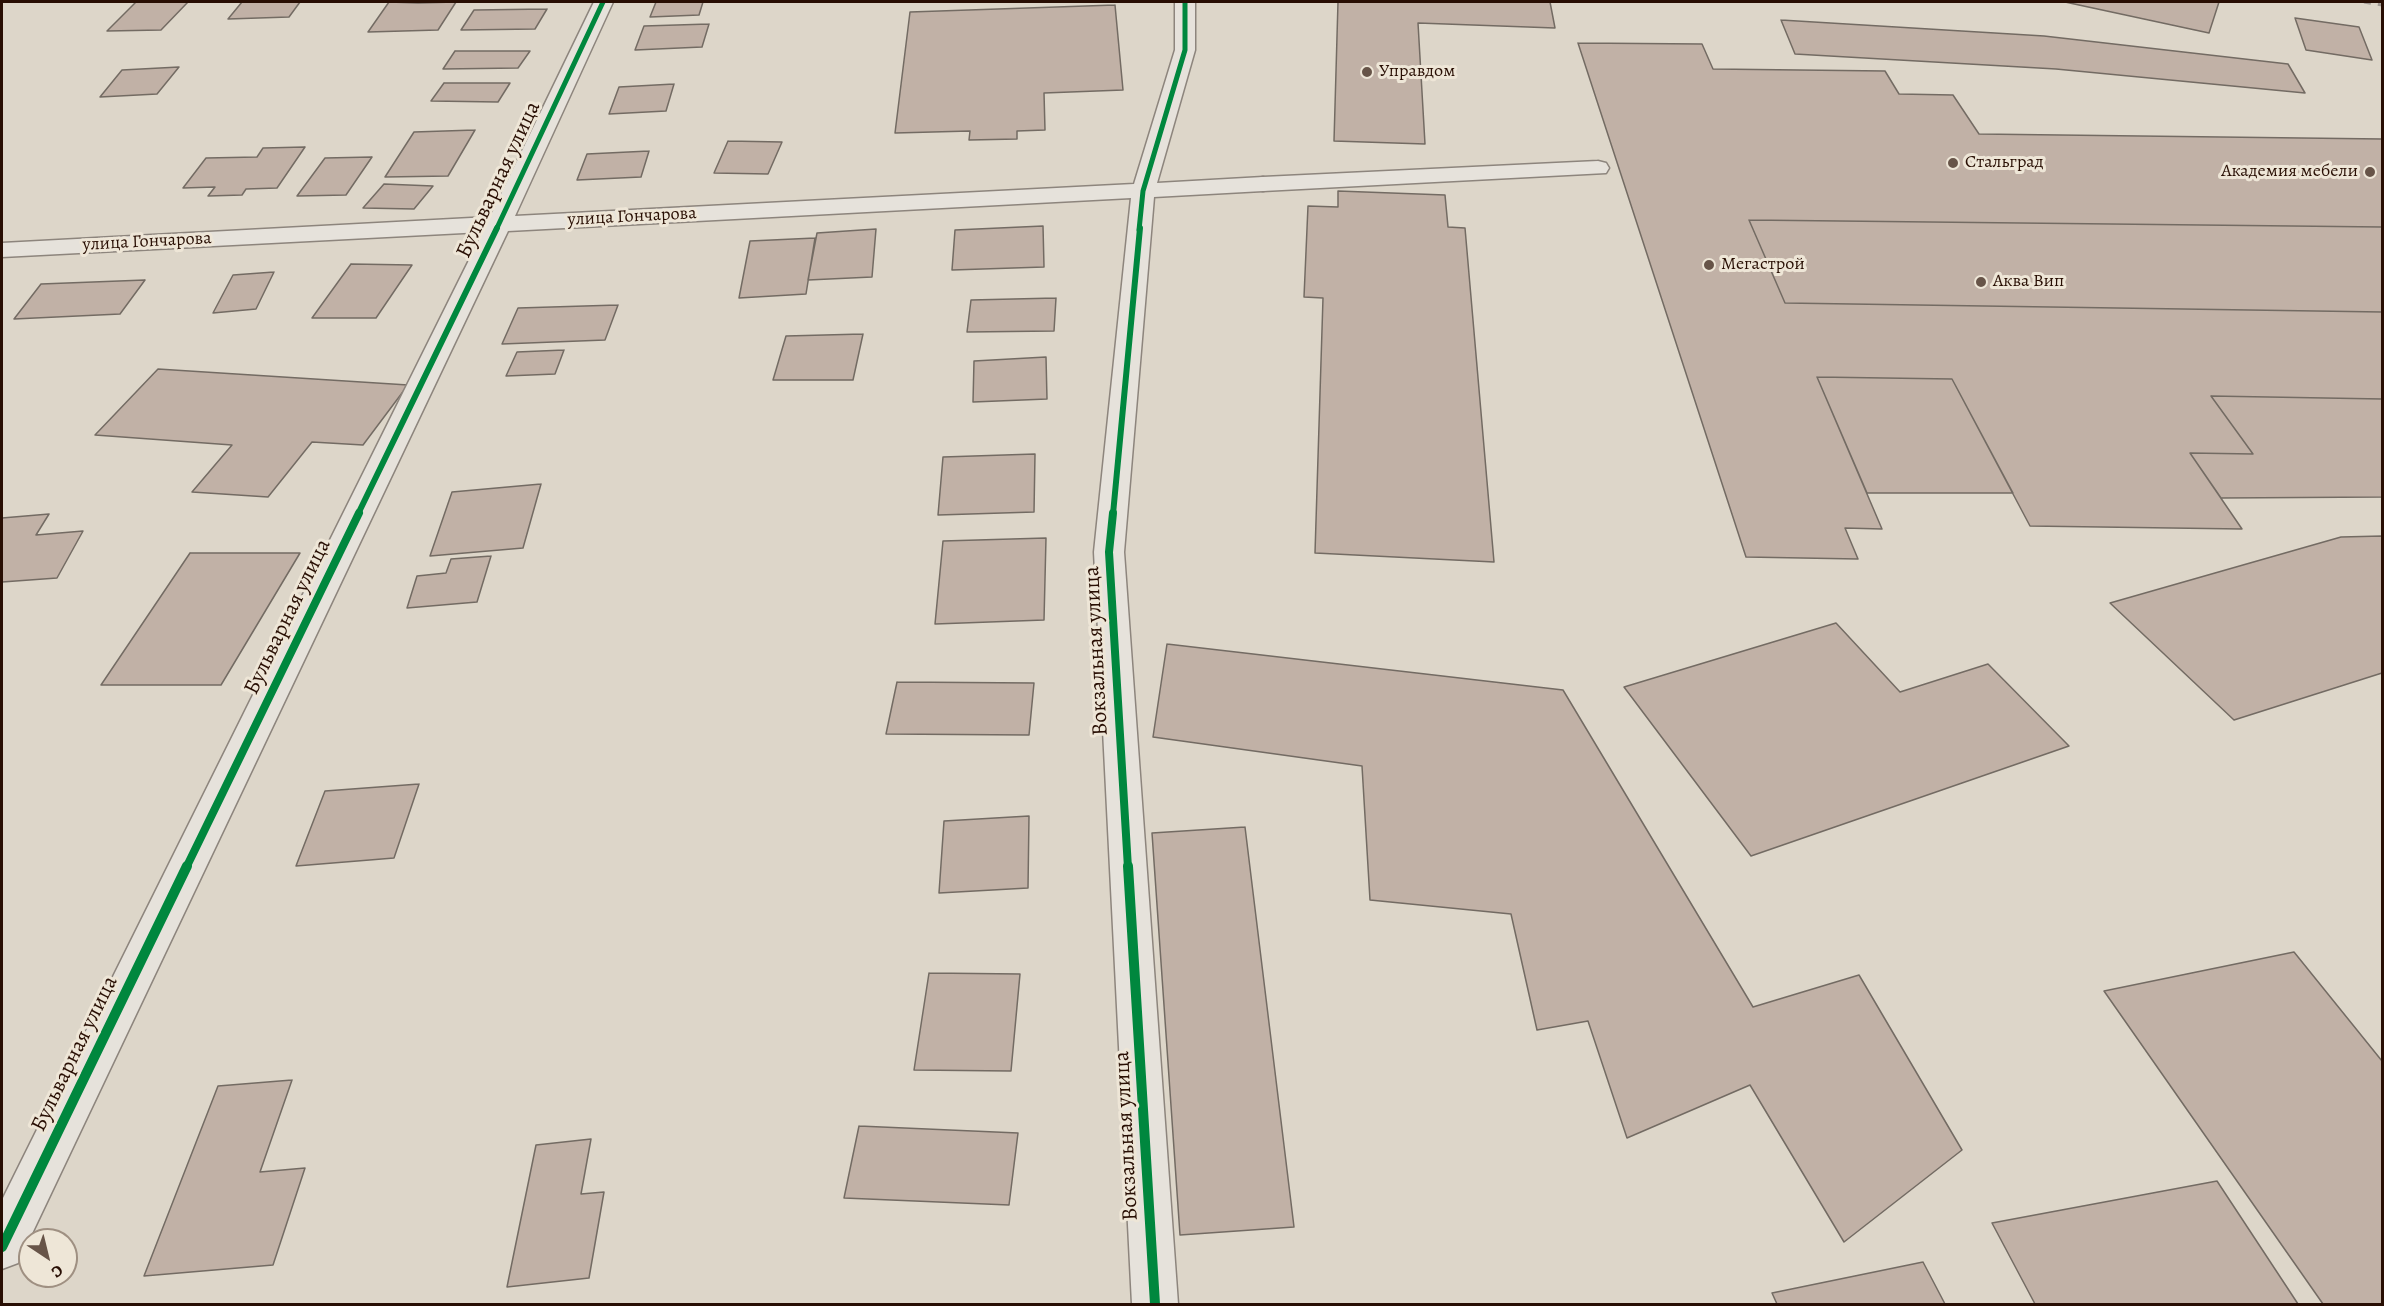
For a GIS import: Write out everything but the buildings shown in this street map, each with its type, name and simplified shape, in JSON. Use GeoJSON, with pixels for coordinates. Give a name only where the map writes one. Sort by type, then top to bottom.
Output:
{"type":"FeatureCollection","features":[{"type":"Feature","properties":{"kind":"street","name":"Бульварная улица"},"geometry":{"type":"LineString","coordinates":[[2,1247],[499,224],[603,2]]}},
{"type":"Feature","properties":{"kind":"street","name":"Вокзальная улица"},"geometry":{"type":"LineString","coordinates":[[1155,1305],[1109,552],[1143,191],[1185,50],[1185,2]]}},
{"type":"Feature","properties":{"kind":"street","name":"улица Гончарова"},"geometry":{"type":"LineString","coordinates":[[2,250],[1598,168]]}},
{"type":"Feature","properties":{"kind":"railway"},"geometry":{"type":"LineString","coordinates":[[2364,2],[2382,5]]}},
{"type":"Feature","properties":{"kind":"cycle path"},"geometry":{"type":"LineString","coordinates":[[2,1247],[499,224],[603,2]]}},
{"type":"Feature","properties":{"kind":"cycle path"},"geometry":{"type":"LineString","coordinates":[[1155,1304],[1109,552],[1143,191],[1185,50],[1185,2]]}},
{"type":"Feature","properties":{"kind":"place","name":"Управдом"},"geometry":{"type":"Point","coordinates":[1367,72]}},
{"type":"Feature","properties":{"kind":"place","name":"Стальград"},"geometry":{"type":"Point","coordinates":[1953,163]}},
{"type":"Feature","properties":{"kind":"place","name":"Академия мебели"},"geometry":{"type":"Point","coordinates":[2370,172]}},
{"type":"Feature","properties":{"kind":"place","name":"Мегастрой"},"geometry":{"type":"Point","coordinates":[1709,265]}},
{"type":"Feature","properties":{"kind":"place","name":"Аква Вип"},"geometry":{"type":"Point","coordinates":[1981,282]}}]}
